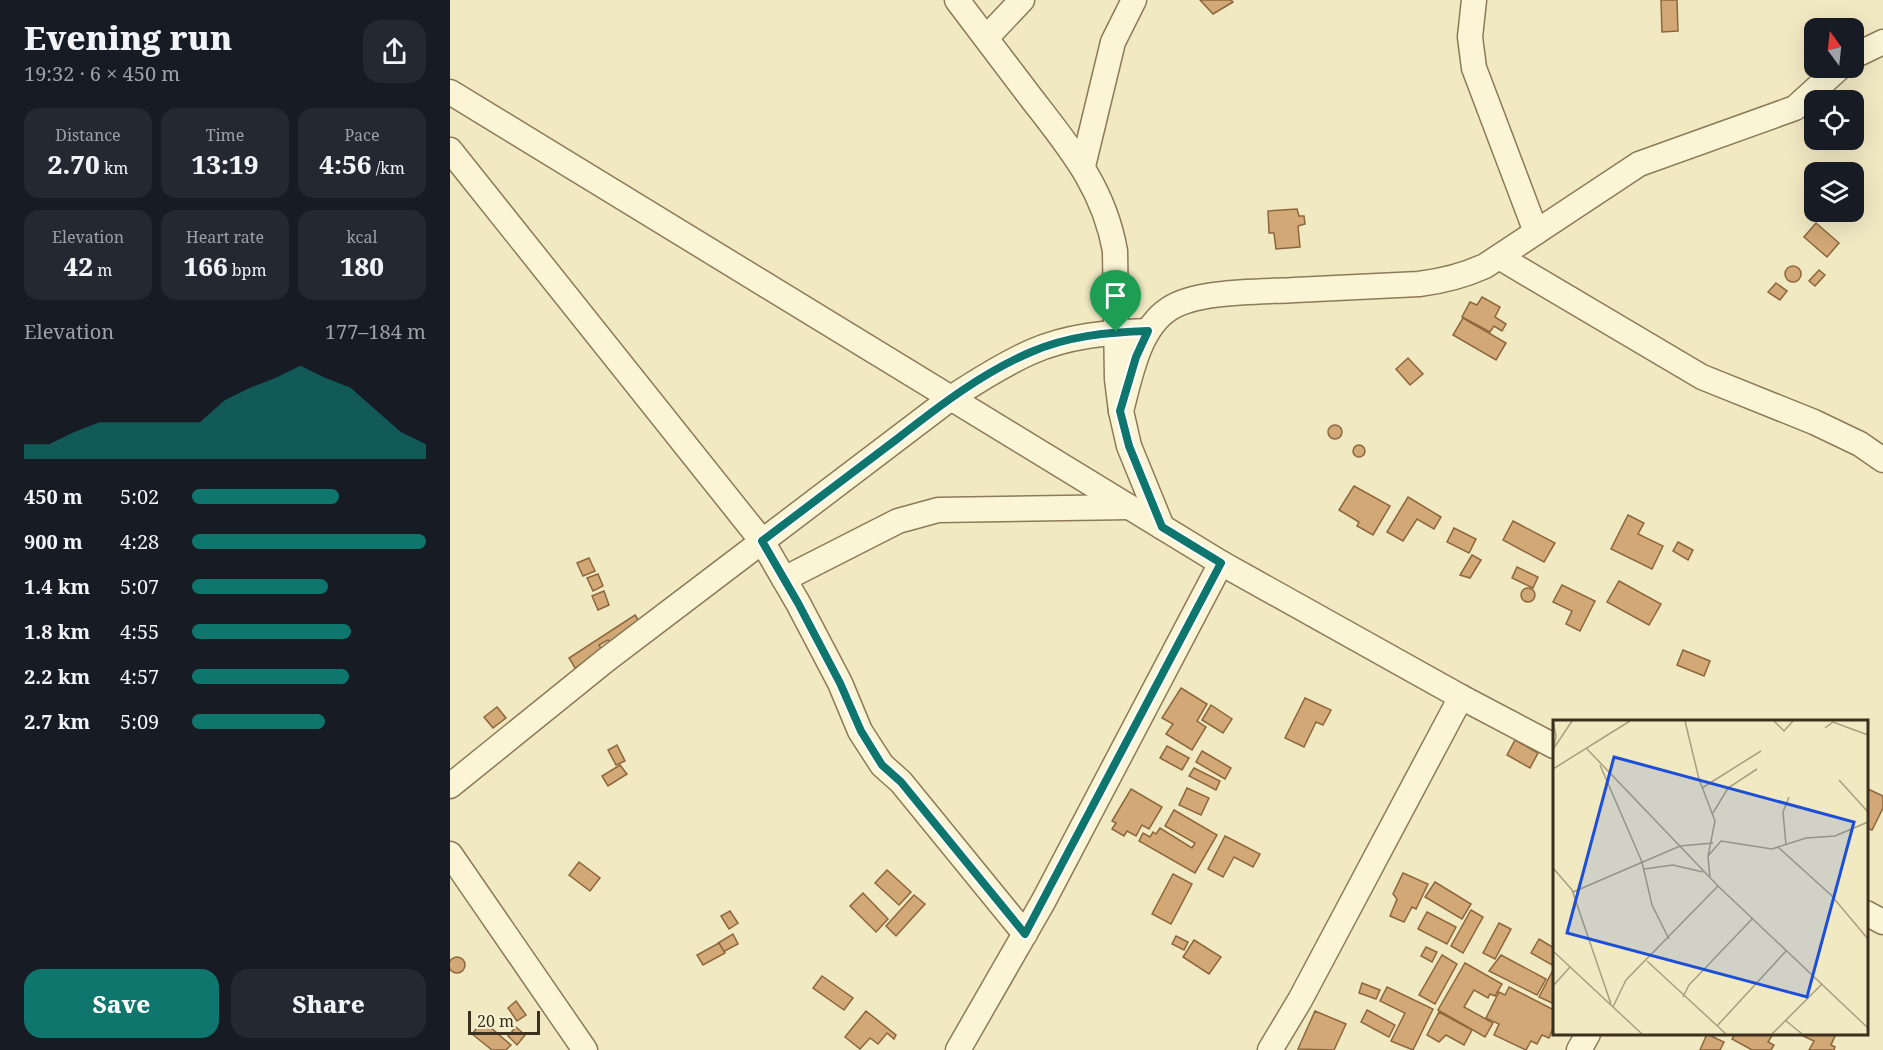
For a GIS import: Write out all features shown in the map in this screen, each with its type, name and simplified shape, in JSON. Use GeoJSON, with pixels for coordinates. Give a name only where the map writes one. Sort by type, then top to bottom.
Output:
{"type":"FeatureCollection","features":[{"type":"Feature","properties":{"kind":"street"},"geometry":{"type":"LineString","coordinates":[[957,0],[1083,166],[1104,207],[1115,251],[1117,380],[1120,411],[1129,446],[1162,527]]}},
{"type":"Feature","properties":{"kind":"street"},"geometry":{"type":"LineString","coordinates":[[986,38],[1022,0]]}},
{"type":"Feature","properties":{"kind":"street"},"geometry":{"type":"LineString","coordinates":[[1083,166],[1113,42],[1134,0]]}},
{"type":"Feature","properties":{"kind":"street"},"geometry":{"type":"LineString","coordinates":[[1474,0],[1470,37],[1474,68],[1536,232]]}},
{"type":"Feature","properties":{"kind":"street"},"geometry":{"type":"LineString","coordinates":[[1864,51],[1883,42]]}},
{"type":"Feature","properties":{"kind":"street"},"geometry":{"type":"LineString","coordinates":[[1120,411],[1136,357],[1148,331],[1168,309],[1193,299],[1231,294],[1419,284],[1445,281],[1465,275],[1498,257],[1639,164],[1795,108],[1828,78]]}},
{"type":"Feature","properties":{"kind":"street"},"geometry":{"type":"LineString","coordinates":[[450,92],[1221,563],[1461,697],[1553,745]]}},
{"type":"Feature","properties":{"kind":"street"},"geometry":{"type":"LineString","coordinates":[[450,150],[762,541],[840,683],[861,731],[882,765],[901,782],[1025,934]]}},
{"type":"Feature","properties":{"kind":"street"},"geometry":{"type":"LineString","coordinates":[[1498,257],[1702,377],[1820,425],[1860,444],[1883,460]]}},
{"type":"Feature","properties":{"kind":"street"},"geometry":{"type":"LineString","coordinates":[[450,786],[606,660],[951,398],[994,370],[1032,351],[1116,332],[1148,331]]}},
{"type":"Feature","properties":{"kind":"street"},"geometry":{"type":"LineString","coordinates":[[784,579],[898,521],[939,510],[1130,507]]}},
{"type":"Feature","properties":{"kind":"street"},"geometry":{"type":"LineString","coordinates":[[958,1050],[1025,934],[1221,563]]}},
{"type":"Feature","properties":{"kind":"street"},"geometry":{"type":"LineString","coordinates":[[1270,1050],[1300,1000],[1461,697]]}},
{"type":"Feature","properties":{"kind":"street"},"geometry":{"type":"LineString","coordinates":[[450,854],[585,1050]]}},
{"type":"Feature","properties":{"kind":"street"},"geometry":{"type":"LineString","coordinates":[[1868,914],[1883,922]]}},
{"type":"Feature","properties":{"kind":"street"},"geometry":{"type":"LineString","coordinates":[[1579,1050],[1587,1035]]}},
{"type":"Feature","properties":{"kind":"building"},"geometry":{"type":"Polygon","coordinates":[[[1200,0],[1231,0],[1233,2],[1213,14],[1200,0]]]}},
{"type":"Feature","properties":{"kind":"building"},"geometry":{"type":"Polygon","coordinates":[[[1661,0],[1677,0],[1678,31],[1662,32],[1661,0]]]}},
{"type":"Feature","properties":{"kind":"building"},"geometry":{"type":"Polygon","coordinates":[[[1297,209],[1299,216],[1304,216],[1305,224],[1298,226],[1300,247],[1276,249],[1274,233],[1269,233],[1268,211],[1297,209]]]}},
{"type":"Feature","properties":{"kind":"building"},"geometry":{"type":"Polygon","coordinates":[[[1816,223],[1839,243],[1827,257],[1804,237],[1816,223]]]}},
{"type":"Feature","properties":{"kind":"building"},"geometry":{"type":"Polygon","coordinates":[[[1790,266],[1796,266],[1801,274],[1799,280],[1790,282],[1785,277],[1785,271],[1790,266]]]}},
{"type":"Feature","properties":{"kind":"building"},"geometry":{"type":"Polygon","coordinates":[[[1819,270],[1825,275],[1815,286],[1809,281],[1819,270]]]}},
{"type":"Feature","properties":{"kind":"building"},"geometry":{"type":"Polygon","coordinates":[[[1776,283],[1787,291],[1780,300],[1768,292],[1776,283]]]}},
{"type":"Feature","properties":{"kind":"building"},"geometry":{"type":"Polygon","coordinates":[[[1482,297],[1500,307],[1495,317],[1506,324],[1502,331],[1494,326],[1490,332],[1462,317],[1470,302],[1477,305],[1482,297]]]}},
{"type":"Feature","properties":{"kind":"building"},"geometry":{"type":"Polygon","coordinates":[[[1463,318],[1506,343],[1496,360],[1453,335],[1463,318]]]}},
{"type":"Feature","properties":{"kind":"building"},"geometry":{"type":"Polygon","coordinates":[[[1408,358],[1423,374],[1410,385],[1396,369],[1408,358]]]}},
{"type":"Feature","properties":{"kind":"building"},"geometry":{"type":"Polygon","coordinates":[[[1332,425],[1338,425],[1342,432],[1338,439],[1332,439],[1328,435],[1328,429],[1332,425]]]}},
{"type":"Feature","properties":{"kind":"building"},"geometry":{"type":"Polygon","coordinates":[[[1361,445],[1365,451],[1361,457],[1357,457],[1353,449],[1361,445]]]}},
{"type":"Feature","properties":{"kind":"building"},"geometry":{"type":"Polygon","coordinates":[[[1354,486],[1390,506],[1373,535],[1357,526],[1359,522],[1339,510],[1354,486]]]}},
{"type":"Feature","properties":{"kind":"building"},"geometry":{"type":"Polygon","coordinates":[[[1408,497],[1441,517],[1434,529],[1417,519],[1403,541],[1387,532],[1408,497]]]}},
{"type":"Feature","properties":{"kind":"building"},"geometry":{"type":"Polygon","coordinates":[[[1628,515],[1644,523],[1638,534],[1663,546],[1652,569],[1611,549],[1628,515]]]}},
{"type":"Feature","properties":{"kind":"building"},"geometry":{"type":"Polygon","coordinates":[[[1513,521],[1555,543],[1544,562],[1503,540],[1513,521]]]}},
{"type":"Feature","properties":{"kind":"building"},"geometry":{"type":"Polygon","coordinates":[[[1454,528],[1476,539],[1469,553],[1447,542],[1454,528]]]}},
{"type":"Feature","properties":{"kind":"building"},"geometry":{"type":"Polygon","coordinates":[[[1678,542],[1693,550],[1688,560],[1673,551],[1678,542]]]}},
{"type":"Feature","properties":{"kind":"building"},"geometry":{"type":"Polygon","coordinates":[[[1472,555],[1481,560],[1470,578],[1460,575],[1472,555]]]}},
{"type":"Feature","properties":{"kind":"building"},"geometry":{"type":"Polygon","coordinates":[[[589,558],[595,571],[583,576],[577,563],[589,558]]]}},
{"type":"Feature","properties":{"kind":"building"},"geometry":{"type":"Polygon","coordinates":[[[1517,567],[1538,577],[1533,588],[1512,578],[1517,567]]]}},
{"type":"Feature","properties":{"kind":"building"},"geometry":{"type":"Polygon","coordinates":[[[598,574],[603,586],[593,591],[587,578],[598,574]]]}},
{"type":"Feature","properties":{"kind":"building"},"geometry":{"type":"Polygon","coordinates":[[[1619,581],[1661,604],[1649,625],[1607,602],[1619,581]]]}},
{"type":"Feature","properties":{"kind":"building"},"geometry":{"type":"Polygon","coordinates":[[[1562,585],[1595,601],[1580,631],[1566,624],[1572,611],[1553,602],[1562,585]]]}},
{"type":"Feature","properties":{"kind":"building"},"geometry":{"type":"Polygon","coordinates":[[[1528,588],[1533,590],[1535,595],[1533,600],[1528,602],[1523,600],[1521,595],[1523,590],[1528,588]]]}},
{"type":"Feature","properties":{"kind":"building"},"geometry":{"type":"Polygon","coordinates":[[[604,591],[609,605],[598,610],[592,596],[604,591]]]}},
{"type":"Feature","properties":{"kind":"building"},"geometry":{"type":"Polygon","coordinates":[[[635,615],[641,624],[611,643],[608,640],[599,645],[602,650],[575,668],[569,658],[635,615]]]}},
{"type":"Feature","properties":{"kind":"building"},"geometry":{"type":"Polygon","coordinates":[[[1683,650],[1710,661],[1704,676],[1677,665],[1683,650]]]}},
{"type":"Feature","properties":{"kind":"building"},"geometry":{"type":"Polygon","coordinates":[[[1181,688],[1207,704],[1197,721],[1206,727],[1192,750],[1166,734],[1173,724],[1162,718],[1181,688]]]}},
{"type":"Feature","properties":{"kind":"building"},"geometry":{"type":"Polygon","coordinates":[[[1305,698],[1331,710],[1323,725],[1316,722],[1304,747],[1285,738],[1305,698]]]}},
{"type":"Feature","properties":{"kind":"building"},"geometry":{"type":"Polygon","coordinates":[[[1211,705],[1232,719],[1223,733],[1202,720],[1211,705]]]}},
{"type":"Feature","properties":{"kind":"building"},"geometry":{"type":"Polygon","coordinates":[[[497,707],[506,718],[493,728],[484,717],[497,707]]]}},
{"type":"Feature","properties":{"kind":"building"},"geometry":{"type":"Polygon","coordinates":[[[1515,740],[1538,753],[1530,768],[1507,755],[1515,740]]]}},
{"type":"Feature","properties":{"kind":"building"},"geometry":{"type":"Polygon","coordinates":[[[617,745],[625,761],[616,765],[608,750],[617,745]]]}},
{"type":"Feature","properties":{"kind":"building"},"geometry":{"type":"Polygon","coordinates":[[[1167,746],[1189,758],[1182,770],[1160,758],[1167,746]]]}},
{"type":"Feature","properties":{"kind":"building"},"geometry":{"type":"Polygon","coordinates":[[[1202,751],[1231,768],[1225,779],[1196,762],[1202,751]]]}},
{"type":"Feature","properties":{"kind":"building"},"geometry":{"type":"Polygon","coordinates":[[[620,765],[627,774],[608,786],[602,776],[620,765]]]}},
{"type":"Feature","properties":{"kind":"building"},"geometry":{"type":"Polygon","coordinates":[[[1194,768],[1220,781],[1216,790],[1189,776],[1194,768]]]}},
{"type":"Feature","properties":{"kind":"building"},"geometry":{"type":"Polygon","coordinates":[[[1187,788],[1209,798],[1201,815],[1179,805],[1187,788]]]}},
{"type":"Feature","properties":{"kind":"building"},"geometry":{"type":"Polygon","coordinates":[[[1131,789],[1162,807],[1149,829],[1142,825],[1136,836],[1127,831],[1124,836],[1112,829],[1116,823],[1112,821],[1131,789]]]}},
{"type":"Feature","properties":{"kind":"building"},"geometry":{"type":"Polygon","coordinates":[[[1868,789],[1883,796],[1883,808],[1872,830],[1868,829],[1868,789]]]}},
{"type":"Feature","properties":{"kind":"building"},"geometry":{"type":"Polygon","coordinates":[[[1174,810],[1217,835],[1195,873],[1139,841],[1143,833],[1150,837],[1160,828],[1192,848],[1195,843],[1165,826],[1174,810]]]}},
{"type":"Feature","properties":{"kind":"building"},"geometry":{"type":"Polygon","coordinates":[[[1225,836],[1260,854],[1253,867],[1234,857],[1223,877],[1208,869],[1225,836]]]}},
{"type":"Feature","properties":{"kind":"building"},"geometry":{"type":"Polygon","coordinates":[[[579,862],[600,878],[590,891],[569,875],[579,862]]]}},
{"type":"Feature","properties":{"kind":"building"},"geometry":{"type":"Polygon","coordinates":[[[887,870],[911,892],[899,905],[875,883],[887,870]]]}},
{"type":"Feature","properties":{"kind":"building"},"geometry":{"type":"Polygon","coordinates":[[[1403,873],[1428,884],[1416,909],[1412,907],[1404,922],[1390,916],[1397,899],[1393,894],[1403,873]]]}},
{"type":"Feature","properties":{"kind":"building"},"geometry":{"type":"Polygon","coordinates":[[[1173,874],[1192,884],[1171,924],[1152,914],[1173,874]]]}},
{"type":"Feature","properties":{"kind":"building"},"geometry":{"type":"Polygon","coordinates":[[[1435,882],[1471,904],[1462,919],[1425,897],[1435,882]]]}},
{"type":"Feature","properties":{"kind":"building"},"geometry":{"type":"Polygon","coordinates":[[[863,893],[888,919],[876,932],[850,906],[863,893]]]}},
{"type":"Feature","properties":{"kind":"building"},"geometry":{"type":"Polygon","coordinates":[[[914,895],[925,904],[896,936],[886,926],[914,895]]]}},
{"type":"Feature","properties":{"kind":"building"},"geometry":{"type":"Polygon","coordinates":[[[1471,910],[1483,917],[1463,953],[1451,946],[1471,910]]]}},
{"type":"Feature","properties":{"kind":"building"},"geometry":{"type":"Polygon","coordinates":[[[730,911],[738,923],[729,929],[721,916],[730,911]]]}},
{"type":"Feature","properties":{"kind":"building"},"geometry":{"type":"Polygon","coordinates":[[[1427,912],[1456,927],[1447,944],[1418,929],[1427,912]]]}},
{"type":"Feature","properties":{"kind":"building"},"geometry":{"type":"Polygon","coordinates":[[[1499,923],[1511,929],[1495,959],[1483,953],[1499,923]]]}},
{"type":"Feature","properties":{"kind":"building"},"geometry":{"type":"Polygon","coordinates":[[[733,934],[738,944],[723,952],[718,943],[733,934]]]}},
{"type":"Feature","properties":{"kind":"building"},"geometry":{"type":"Polygon","coordinates":[[[1176,936],[1188,942],[1184,950],[1172,944],[1176,936]]]}},
{"type":"Feature","properties":{"kind":"building"},"geometry":{"type":"Polygon","coordinates":[[[1539,939],[1553,947],[1552,965],[1531,953],[1539,939]]]}},
{"type":"Feature","properties":{"kind":"building"},"geometry":{"type":"Polygon","coordinates":[[[1194,940],[1221,957],[1209,974],[1183,957],[1194,940]]]}},
{"type":"Feature","properties":{"kind":"building"},"geometry":{"type":"Polygon","coordinates":[[[719,943],[725,953],[703,965],[697,955],[719,943]]]}},
{"type":"Feature","properties":{"kind":"building"},"geometry":{"type":"Polygon","coordinates":[[[1426,947],[1437,952],[1432,962],[1421,956],[1426,947]]]}},
{"type":"Feature","properties":{"kind":"building"},"geometry":{"type":"Polygon","coordinates":[[[1442,955],[1457,964],[1435,1004],[1419,995],[1442,955]]]}},
{"type":"Feature","properties":{"kind":"building"},"geometry":{"type":"Polygon","coordinates":[[[1501,955],[1546,979],[1537,995],[1489,971],[1501,955]]]}},
{"type":"Feature","properties":{"kind":"building"},"geometry":{"type":"Polygon","coordinates":[[[454,957],[460,957],[465,962],[465,968],[460,973],[454,973],[450,970],[450,960],[454,957]]]}},
{"type":"Feature","properties":{"kind":"building"},"geometry":{"type":"Polygon","coordinates":[[[1465,963],[1502,984],[1495,996],[1490,994],[1488,998],[1474,990],[1464,1007],[1493,1023],[1485,1037],[1438,1010],[1465,963]]]}},
{"type":"Feature","properties":{"kind":"building"},"geometry":{"type":"Polygon","coordinates":[[[1553,970],[1552,1003],[1539,997],[1553,970]]]}},
{"type":"Feature","properties":{"kind":"building"},"geometry":{"type":"Polygon","coordinates":[[[822,976],[853,998],[844,1010],[813,988],[822,976]]]}},
{"type":"Feature","properties":{"kind":"building"},"geometry":{"type":"Polygon","coordinates":[[[1362,983],[1380,990],[1376,999],[1359,993],[1362,983]]]}},
{"type":"Feature","properties":{"kind":"building"},"geometry":{"type":"Polygon","coordinates":[[[1387,987],[1433,1009],[1413,1050],[1391,1041],[1405,1013],[1380,1001],[1387,987]]]}},
{"type":"Feature","properties":{"kind":"building"},"geometry":{"type":"Polygon","coordinates":[[[1509,987],[1553,1009],[1553,1028],[1549,1038],[1542,1035],[1537,1044],[1531,1041],[1526,1050],[1494,1035],[1499,1024],[1486,1018],[1499,992],[1505,995],[1509,987]]]}},
{"type":"Feature","properties":{"kind":"building"},"geometry":{"type":"Polygon","coordinates":[[[516,1001],[526,1015],[517,1021],[508,1008],[516,1001]]]}},
{"type":"Feature","properties":{"kind":"building"},"geometry":{"type":"Polygon","coordinates":[[[1367,1010],[1395,1025],[1389,1037],[1361,1022],[1367,1010]]]}},
{"type":"Feature","properties":{"kind":"building"},"geometry":{"type":"Polygon","coordinates":[[[866,1011],[896,1035],[894,1039],[887,1033],[878,1044],[870,1038],[860,1049],[845,1037],[866,1011]]]}},
{"type":"Feature","properties":{"kind":"building"},"geometry":{"type":"Polygon","coordinates":[[[1315,1011],[1346,1024],[1334,1050],[1298,1049],[1315,1011]]]}},
{"type":"Feature","properties":{"kind":"building"},"geometry":{"type":"Polygon","coordinates":[[[1439,1012],[1472,1030],[1464,1045],[1446,1035],[1439,1042],[1427,1035],[1439,1012]]]}},
{"type":"Feature","properties":{"kind":"building"},"geometry":{"type":"Polygon","coordinates":[[[483,1021],[511,1045],[506,1050],[492,1050],[472,1034],[483,1021]]]}},
{"type":"Feature","properties":{"kind":"building"},"geometry":{"type":"Polygon","coordinates":[[[516,1027],[525,1035],[517,1045],[508,1036],[516,1027]]]}},
{"type":"Feature","properties":{"kind":"building"},"geometry":{"type":"Polygon","coordinates":[[[1707,1035],[1724,1042],[1720,1050],[1700,1050],[1707,1035]]]}},
{"type":"Feature","properties":{"kind":"building"},"geometry":{"type":"Polygon","coordinates":[[[1734,1035],[1772,1035],[1768,1042],[1774,1045],[1771,1050],[1752,1050],[1732,1039],[1734,1035]]]}},
{"type":"Feature","properties":{"kind":"building"},"geometry":{"type":"Polygon","coordinates":[[[1801,1035],[1836,1035],[1831,1045],[1835,1047],[1834,1050],[1809,1050],[1814,1041],[1801,1035]]]}},
{"type":"Feature","properties":{"kind":"route"},"geometry":{"type":"LineString","coordinates":[[1148,331],[1136,357],[1120,411],[1129,446],[1162,527],[1221,563],[1025,934],[901,782],[882,765],[861,731],[840,683],[798,603],[762,541],[951,398],[994,370],[1032,351],[1096,334],[1116,332],[1148,331]]}}]}
